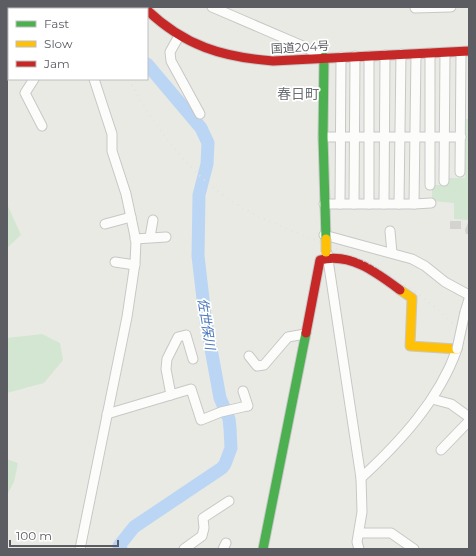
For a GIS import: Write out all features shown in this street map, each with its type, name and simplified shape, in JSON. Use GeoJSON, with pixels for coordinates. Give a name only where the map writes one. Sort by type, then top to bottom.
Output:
{"type":"FeatureCollection","features":[{"type":"Feature","properties":{"kind":"main road","name":"国道204号"},"geometry":{"type":"LineString","coordinates":[[148,11],[178,36],[215,54],[246,60],[273,61],[465,52]]}},
{"type":"Feature","properties":{"kind":"main road"},"geometry":{"type":"LineString","coordinates":[[324,58],[324,204],[327,254]]}},
{"type":"Feature","properties":{"kind":"main road"},"geometry":{"type":"LineString","coordinates":[[263,549],[320,260],[327,254]]}},
{"type":"Feature","properties":{"kind":"main road"},"geometry":{"type":"LineString","coordinates":[[327,254],[344,257],[369,269],[412,298],[410,346],[457,349]]}},
{"type":"Feature","properties":{"kind":"street"},"geometry":{"type":"LineString","coordinates":[[212,7],[305,47],[324,58]]}},
{"type":"Feature","properties":{"kind":"street"},"geometry":{"type":"LineString","coordinates":[[415,8],[451,7]]}},
{"type":"Feature","properties":{"kind":"street"},"geometry":{"type":"LineString","coordinates":[[178,36],[170,52],[171,61],[200,114]]}},
{"type":"Feature","properties":{"kind":"street"},"geometry":{"type":"LineString","coordinates":[[460,172],[465,52]]}},
{"type":"Feature","properties":{"kind":"street"},"geometry":{"type":"LineString","coordinates":[[430,53],[430,185]]}},
{"type":"Feature","properties":{"kind":"street"},"geometry":{"type":"LineString","coordinates":[[444,181],[445,53]]}},
{"type":"Feature","properties":{"kind":"street"},"geometry":{"type":"LineString","coordinates":[[399,204],[401,54]]}},
{"type":"Feature","properties":{"kind":"street"},"geometry":{"type":"LineString","coordinates":[[414,204],[416,54]]}},
{"type":"Feature","properties":{"kind":"street"},"geometry":{"type":"LineString","coordinates":[[384,204],[385,55]]}},
{"type":"Feature","properties":{"kind":"street"},"geometry":{"type":"LineString","coordinates":[[354,204],[355,56]]}},
{"type":"Feature","properties":{"kind":"street"},"geometry":{"type":"LineString","coordinates":[[369,204],[370,56]]}},
{"type":"Feature","properties":{"kind":"street"},"geometry":{"type":"LineString","coordinates":[[340,204],[341,57]]}},
{"type":"Feature","properties":{"kind":"street"},"geometry":{"type":"LineString","coordinates":[[33,80],[25,93],[43,122]]}},
{"type":"Feature","properties":{"kind":"street"},"geometry":{"type":"LineString","coordinates":[[80,549],[127,317],[135,265],[135,239],[126,194],[112,151],[112,134],[94,80]]}},
{"type":"Feature","properties":{"kind":"street"},"geometry":{"type":"LineString","coordinates":[[323,137],[461,137]]}},
{"type":"Feature","properties":{"kind":"street"},"geometry":{"type":"LineString","coordinates":[[324,204],[431,203]]}},
{"type":"Feature","properties":{"kind":"street"},"geometry":{"type":"LineString","coordinates":[[108,225],[131,217]]}},
{"type":"Feature","properties":{"kind":"street"},"geometry":{"type":"LineString","coordinates":[[150,237],[153,220]]}},
{"type":"Feature","properties":{"kind":"street"},"geometry":{"type":"LineString","coordinates":[[390,231],[392,253]]}},
{"type":"Feature","properties":{"kind":"street"},"geometry":{"type":"LineString","coordinates":[[135,239],[166,237]]}},
{"type":"Feature","properties":{"kind":"street"},"geometry":{"type":"LineString","coordinates":[[325,237],[412,259],[425,266],[445,282],[469,295]]}},
{"type":"Feature","properties":{"kind":"street"},"geometry":{"type":"LineString","coordinates":[[327,254],[361,478],[362,512],[359,533],[359,549]]}},
{"type":"Feature","properties":{"kind":"street"},"geometry":{"type":"LineString","coordinates":[[115,262],[135,265]]}},
{"type":"Feature","properties":{"kind":"street"},"geometry":{"type":"LineString","coordinates":[[361,478],[412,425],[432,399],[449,371],[457,349],[469,299]]}},
{"type":"Feature","properties":{"kind":"street"},"geometry":{"type":"LineString","coordinates":[[249,356],[257,366],[264,365],[288,337],[305,334]]}},
{"type":"Feature","properties":{"kind":"street"},"geometry":{"type":"LineString","coordinates":[[171,395],[166,364],[178,337],[186,335],[193,359]]}},
{"type":"Feature","properties":{"kind":"street"},"geometry":{"type":"LineString","coordinates":[[107,414],[191,389],[201,420],[221,412],[248,406],[243,391]]}},
{"type":"Feature","properties":{"kind":"street"},"geometry":{"type":"LineString","coordinates":[[432,399],[451,404],[469,417]]}},
{"type":"Feature","properties":{"kind":"street"},"geometry":{"type":"LineString","coordinates":[[441,450],[469,421]]}},
{"type":"Feature","properties":{"kind":"street"},"geometry":{"type":"LineString","coordinates":[[184,549],[202,536],[204,528],[203,518],[229,501]]}},
{"type":"Feature","properties":{"kind":"street"},"geometry":{"type":"LineString","coordinates":[[359,533],[391,533],[414,549]]}},
{"type":"Feature","properties":{"kind":"green space"},"geometry":{"type":"Polygon","coordinates":[[[465,119],[469,119],[469,220],[454,219],[454,203],[432,201],[432,185],[446,185],[447,178],[465,178],[465,119]]]}},
{"type":"Feature","properties":{"kind":"green space"},"geometry":{"type":"Polygon","coordinates":[[[7,204],[21,235],[7,248],[7,204]]]}},
{"type":"Feature","properties":{"kind":"green space"},"geometry":{"type":"Polygon","coordinates":[[[42,334],[60,343],[63,360],[44,383],[7,393],[7,338],[42,334]]]}},
{"type":"Feature","properties":{"kind":"green space"},"geometry":{"type":"Polygon","coordinates":[[[7,459],[18,463],[14,482],[7,495],[7,459]]]}},
{"type":"Feature","properties":{"kind":"building"},"geometry":{"type":"Polygon","coordinates":[[[469,220],[469,234],[466,234],[465,230],[469,220]]]}},
{"type":"Feature","properties":{"kind":"building"},"geometry":{"type":"Polygon","coordinates":[[[450,221],[461,221],[461,229],[450,229],[450,221]]]}},
{"type":"Feature","properties":{"kind":"waterway","name":"佐世保川"},"geometry":{"type":"LineString","coordinates":[[121,549],[119,546],[134,527],[222,468],[231,448],[229,419],[220,398],[205,316],[198,256],[199,195],[207,164],[208,143],[201,128],[148,65]]}},
{"type":"Feature","properties":{"kind":"railway"},"geometry":{"type":"LineString","coordinates":[[130,80],[140,100],[167,140],[183,159],[219,192],[239,206],[260,217],[348,253],[389,274],[425,299],[448,318],[469,339]]}},
{"type":"Feature","properties":{"kind":"traffic: fast"},"geometry":{"type":"LineString","coordinates":[[324,57],[323,137],[326,239]]}},
{"type":"Feature","properties":{"kind":"traffic: fast"},"geometry":{"type":"LineString","coordinates":[[263,549],[306,333]]}},
{"type":"Feature","properties":{"kind":"traffic: slow"},"geometry":{"type":"LineString","coordinates":[[326,239],[326,252]]}},
{"type":"Feature","properties":{"kind":"traffic: slow"},"geometry":{"type":"LineString","coordinates":[[400,290],[412,298],[410,346],[457,349]]}},
{"type":"Feature","properties":{"kind":"traffic: jam"},"geometry":{"type":"LineString","coordinates":[[148,11],[176,33],[205,48],[221,53],[255,59],[273,61],[469,51]]}},
{"type":"Feature","properties":{"kind":"traffic: jam"},"geometry":{"type":"LineString","coordinates":[[306,333],[320,260],[331,258],[352,261],[382,277],[400,290]]}},
{"type":"Feature","properties":{"kind":"district","name":"春日町"},"geometry":{"type":"Point","coordinates":[298,94]}}]}
